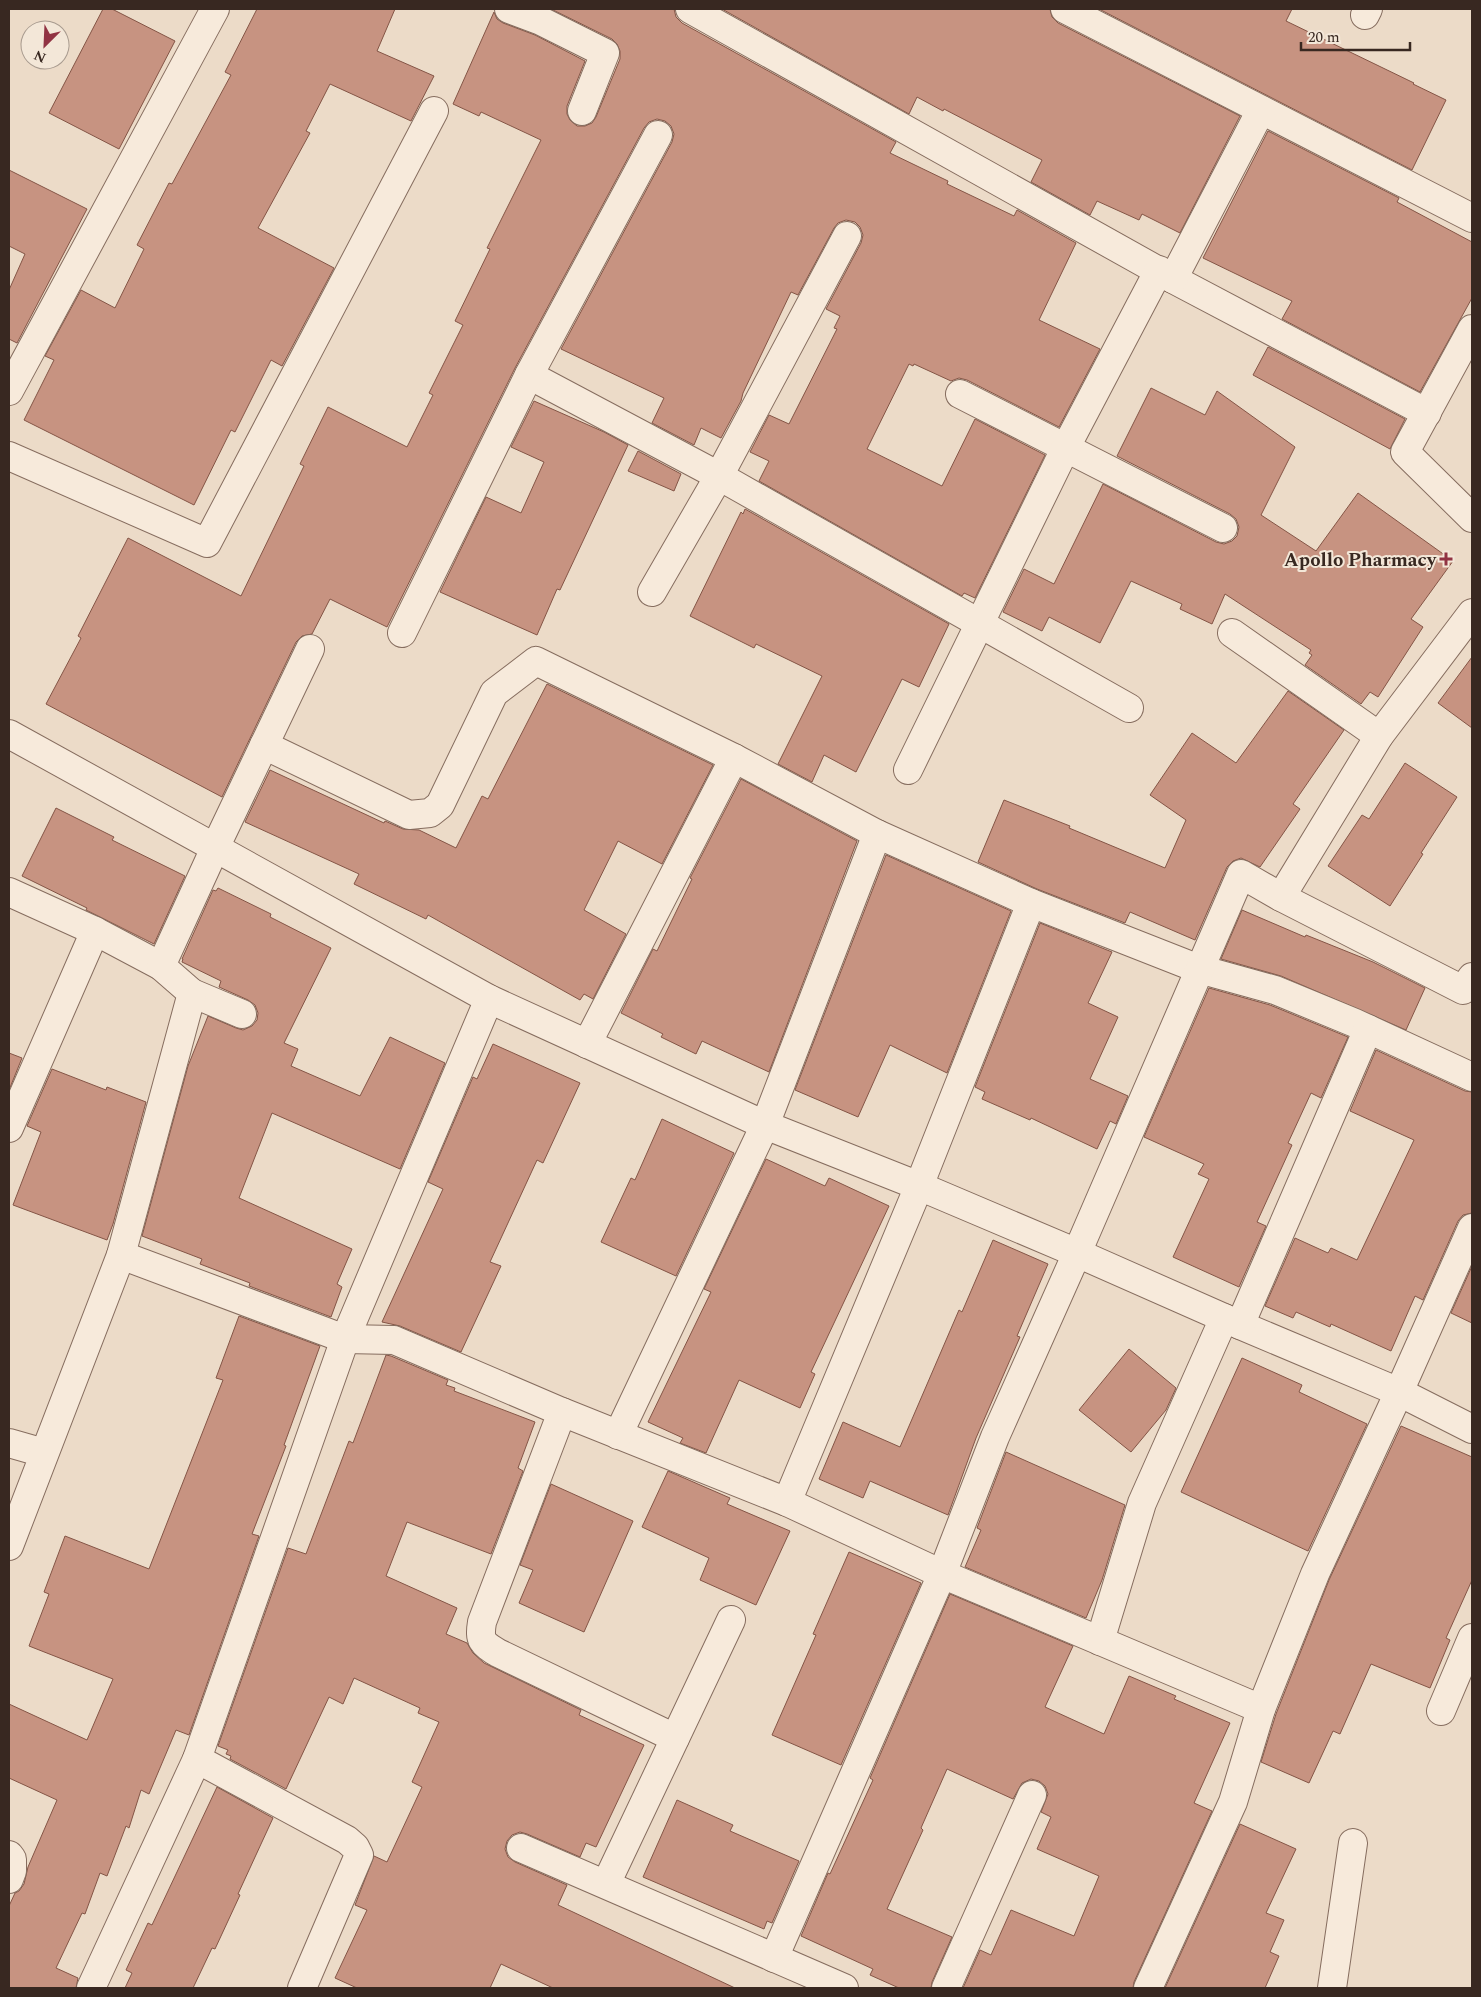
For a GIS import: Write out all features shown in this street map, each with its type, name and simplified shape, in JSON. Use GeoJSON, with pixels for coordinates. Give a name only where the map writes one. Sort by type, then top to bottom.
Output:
{"type":"FeatureCollection","features":[{"type":"Feature","properties":{"kind":"street"},"geometry":{"type":"LineString","coordinates":[[9,391],[215,9]]}},
{"type":"Feature","properties":{"kind":"street"},"geometry":{"type":"LineString","coordinates":[[509,9],[544,15],[605,53],[582,111]]}},
{"type":"Feature","properties":{"kind":"street"},"geometry":{"type":"LineString","coordinates":[[690,9],[1166,274],[1427,413]]}},
{"type":"Feature","properties":{"kind":"street"},"geometry":{"type":"LineString","coordinates":[[1071,10],[1472,218]]}},
{"type":"Feature","properties":{"kind":"street"},"geometry":{"type":"LineString","coordinates":[[908,770],[1066,447],[1262,110]]}},
{"type":"Feature","properties":{"kind":"street"},"geometry":{"type":"LineString","coordinates":[[9,456],[207,543],[434,111]]}},
{"type":"Feature","properties":{"kind":"street"},"geometry":{"type":"LineString","coordinates":[[402,633],[529,375],[658,135]]}},
{"type":"Feature","properties":{"kind":"street"},"geometry":{"type":"LineString","coordinates":[[652,592],[719,476],[847,236]]}},
{"type":"Feature","properties":{"kind":"street"},"geometry":{"type":"LineString","coordinates":[[1472,329],[1406,452],[1472,518]]}},
{"type":"Feature","properties":{"kind":"street"},"geometry":{"type":"LineString","coordinates":[[529,375],[719,476],[1129,708]]}},
{"type":"Feature","properties":{"kind":"street"},"geometry":{"type":"LineString","coordinates":[[960,394],[1223,528]]}},
{"type":"Feature","properties":{"kind":"street"},"geometry":{"type":"LineString","coordinates":[[1281,897],[1379,736],[1472,613]]}},
{"type":"Feature","properties":{"kind":"street"},"geometry":{"type":"LineString","coordinates":[[1232,633],[1379,736]]}},
{"type":"Feature","properties":{"kind":"street"},"geometry":{"type":"LineString","coordinates":[[161,966],[310,648]]}},
{"type":"Feature","properties":{"kind":"street"},"geometry":{"type":"LineString","coordinates":[[264,745],[409,815],[430,813],[440,805],[494,693],[536,661],[734,758],[877,834],[1030,903],[1199,969],[1275,990],[1368,1029],[1472,1077]]}},
{"type":"Feature","properties":{"kind":"street"},"geometry":{"type":"LineString","coordinates":[[9,734],[489,1000],[765,1124],[919,1186],[1077,1253],[1232,1322],[1399,1392],[1472,1428]]}},
{"type":"Feature","properties":{"kind":"street"},"geometry":{"type":"LineString","coordinates":[[587,1044],[734,758]]}},
{"type":"Feature","properties":{"kind":"street"},"geometry":{"type":"LineString","coordinates":[[618,1435],[765,1124],[877,834]]}},
{"type":"Feature","properties":{"kind":"street"},"geometry":{"type":"LineString","coordinates":[[774,1958],[942,1574],[995,1437],[1242,874],[1281,897],[1463,990],[1472,977]]}},
{"type":"Feature","properties":{"kind":"street"},"geometry":{"type":"LineString","coordinates":[[9,892],[95,930],[161,966],[192,993],[242,1014]]}},
{"type":"Feature","properties":{"kind":"street"},"geometry":{"type":"LineString","coordinates":[[787,1502],[919,1186],[1030,903]]}},
{"type":"Feature","properties":{"kind":"street"},"geometry":{"type":"LineString","coordinates":[[9,1128],[95,930]]}},
{"type":"Feature","properties":{"kind":"street"},"geometry":{"type":"LineString","coordinates":[[9,1546],[121,1255],[192,993]]}},
{"type":"Feature","properties":{"kind":"street"},"geometry":{"type":"LineString","coordinates":[[91,1988],[197,1759],[345,1339],[489,1000]]}},
{"type":"Feature","properties":{"kind":"street"},"geometry":{"type":"LineString","coordinates":[[1100,1641],[1142,1503],[1232,1322],[1368,1029]]}},
{"type":"Feature","properties":{"kind":"street"},"geometry":{"type":"LineString","coordinates":[[1148,1988],[1234,1802],[1261,1709],[1315,1574],[1472,1228]]}},
{"type":"Feature","properties":{"kind":"street"},"geometry":{"type":"LineString","coordinates":[[121,1255],[345,1339],[394,1340],[562,1412],[787,1502],[942,1574],[1261,1709]]}},
{"type":"Feature","properties":{"kind":"street"},"geometry":{"type":"LineString","coordinates":[[562,1412],[482,1622],[480,1635],[484,1645],[498,1653],[675,1738]]}},
{"type":"Feature","properties":{"kind":"street"},"geometry":{"type":"LineString","coordinates":[[9,1443],[44,1453]]}},
{"type":"Feature","properties":{"kind":"street"},"geometry":{"type":"LineString","coordinates":[[606,1884],[731,1620]]}},
{"type":"Feature","properties":{"kind":"street"},"geometry":{"type":"LineString","coordinates":[[1441,1711],[1472,1638]]}},
{"type":"Feature","properties":{"kind":"street"},"geometry":{"type":"LineString","coordinates":[[197,1759],[347,1840],[355,1847],[359,1855],[303,1988]]}},
{"type":"Feature","properties":{"kind":"street"},"geometry":{"type":"LineString","coordinates":[[946,1988],[1032,1795]]}},
{"type":"Feature","properties":{"kind":"street"},"geometry":{"type":"LineString","coordinates":[[1332,1988],[1353,1843]]}},
{"type":"Feature","properties":{"kind":"street"},"geometry":{"type":"LineString","coordinates":[[521,1848],[844,1988]]}},
{"type":"Feature","properties":{"kind":"street"},"geometry":{"type":"LineString","coordinates":[[9,1856],[12,1859],[12,1871],[9,1879]]}},
{"type":"Feature","properties":{"kind":"building"},"geometry":{"type":"Polygon","coordinates":[[[103,9],[112,9],[175,41],[119,149],[49,113],[103,9]]]}},
{"type":"Feature","properties":{"kind":"building"},"geometry":{"type":"Polygon","coordinates":[[[257,9],[395,9],[377,51],[434,76],[411,121],[330,84],[306,131],[310,133],[258,228],[334,268],[282,366],[271,360],[235,432],[231,430],[194,505],[24,420],[54,360],[45,356],[81,290],[115,308],[144,249],[137,245],[169,183],[172,184],[231,75],[225,72],[257,9]]]}},
{"type":"Feature","properties":{"kind":"building"},"geometry":{"type":"Polygon","coordinates":[[[551,9],[674,9],[676,17],[682,23],[896,142],[890,153],[948,181],[947,184],[1014,216],[1017,210],[1076,243],[1039,320],[1100,349],[1059,427],[967,380],[959,378],[951,381],[914,364],[913,366],[909,364],[867,449],[942,486],[975,419],[1045,455],[975,598],[964,593],[962,596],[759,481],[769,461],[750,452],[769,415],[789,424],[837,329],[834,328],[840,316],[826,309],[861,243],[863,235],[860,227],[855,222],[846,220],[838,223],[798,295],[791,292],[743,393],[741,401],[721,438],[701,428],[694,445],[652,423],[664,398],[561,349],[672,142],[674,134],[671,126],[665,121],[657,119],[649,122],[644,128],[515,368],[387,627],[330,599],[312,634],[302,636],[296,642],[222,797],[46,704],[81,638],[78,636],[128,538],[241,596],[304,466],[300,464],[328,407],[407,447],[433,395],[429,393],[463,325],[455,321],[490,249],[487,248],[541,140],[481,112],[479,116],[453,104],[494,12],[497,19],[503,23],[535,35],[585,61],[567,106],[567,114],[570,120],[577,126],[585,126],[592,123],[596,117],[620,59],[620,51],[612,39],[551,9]]]}},
{"type":"Feature","properties":{"kind":"building"},"geometry":{"type":"Polygon","coordinates":[[[722,9],[1050,9],[1052,17],[1058,23],[1240,116],[1180,233],[1142,214],[1139,220],[1097,201],[1090,215],[1031,182],[1042,160],[917,97],[909,114],[722,9]]]}},
{"type":"Feature","properties":{"kind":"building"},"geometry":{"type":"Polygon","coordinates":[[[1099,9],[1292,9],[1286,21],[1446,100],[1412,170],[1099,9]]]}},
{"type":"Feature","properties":{"kind":"building"},"geometry":{"type":"Polygon","coordinates":[[[1268,131],[1399,198],[1397,202],[1472,242],[1472,298],[1420,392],[1282,319],[1292,301],[1203,258],[1268,131]]]}},
{"type":"Feature","properties":{"kind":"building"},"geometry":{"type":"Polygon","coordinates":[[[9,170],[87,209],[17,343],[9,339],[9,290],[25,254],[9,246],[9,170]]]}},
{"type":"Feature","properties":{"kind":"building"},"geometry":{"type":"Polygon","coordinates":[[[1268,347],[1405,419],[1390,449],[1253,375],[1268,347]]]}},
{"type":"Feature","properties":{"kind":"building"},"geometry":{"type":"Polygon","coordinates":[[[1151,388],[1205,415],[1217,391],[1295,447],[1261,515],[1316,551],[1358,493],[1453,561],[1411,619],[1423,627],[1378,697],[1370,692],[1361,704],[1305,665],[1312,655],[1309,653],[1311,650],[1225,594],[1212,624],[1180,609],[1182,604],[1131,581],[1100,643],[1049,617],[1042,631],[1003,612],[1024,569],[1054,584],[1103,484],[1216,542],[1224,544],[1232,541],[1237,536],[1239,527],[1236,519],[1230,514],[1117,456],[1151,388]]]}},
{"type":"Feature","properties":{"kind":"building"},"geometry":{"type":"Polygon","coordinates":[[[534,401],[604,432],[628,445],[560,590],[557,589],[537,635],[440,592],[486,497],[521,513],[544,462],[511,447],[534,401]]]}},
{"type":"Feature","properties":{"kind":"building"},"geometry":{"type":"Polygon","coordinates":[[[638,451],[681,474],[674,491],[628,471],[638,451]]]}},
{"type":"Feature","properties":{"kind":"building"},"geometry":{"type":"Polygon","coordinates":[[[745,509],[949,624],[919,687],[902,679],[856,772],[824,755],[812,782],[778,764],[822,676],[756,644],[754,648],[690,616],[741,512],[743,514],[745,509]]]}},
{"type":"Feature","properties":{"kind":"building"},"geometry":{"type":"Polygon","coordinates":[[[1472,657],[1472,728],[1438,703],[1472,657]]]}},
{"type":"Feature","properties":{"kind":"building"},"geometry":{"type":"Polygon","coordinates":[[[547,684],[713,765],[662,864],[618,841],[584,910],[626,934],[593,999],[584,994],[580,1000],[428,915],[426,919],[354,884],[359,874],[245,822],[270,770],[384,823],[385,821],[403,829],[419,830],[456,848],[482,796],[488,799],[547,684]]]}},
{"type":"Feature","properties":{"kind":"building"},"geometry":{"type":"Polygon","coordinates":[[[1288,691],[1344,730],[1293,804],[1300,809],[1260,867],[1241,858],[1233,861],[1227,867],[1195,940],[1130,912],[1125,923],[1037,889],[978,862],[1004,800],[1070,826],[1069,828],[1165,868],[1186,820],[1150,795],[1192,733],[1236,763],[1288,691]]]}},
{"type":"Feature","properties":{"kind":"building"},"geometry":{"type":"Polygon","coordinates":[[[1405,763],[1457,797],[1390,906],[1328,866],[1362,815],[1369,819],[1405,763]]]}},
{"type":"Feature","properties":{"kind":"building"},"geometry":{"type":"Polygon","coordinates":[[[741,779],[857,841],[769,1072],[702,1041],[696,1054],[661,1037],[663,1034],[621,1013],[653,949],[657,951],[692,879],[690,878],[741,779]]]}},
{"type":"Feature","properties":{"kind":"building"},"geometry":{"type":"Polygon","coordinates":[[[56,808],[114,837],[112,840],[185,876],[154,944],[22,876],[56,808]]]}},
{"type":"Feature","properties":{"kind":"building"},"geometry":{"type":"Polygon","coordinates":[[[886,855],[1011,911],[947,1073],[890,1045],[858,1117],[795,1090],[886,855]]]}},
{"type":"Feature","properties":{"kind":"building"},"geometry":{"type":"Polygon","coordinates":[[[218,888],[271,914],[270,917],[331,948],[284,1043],[298,1049],[291,1066],[360,1096],[390,1037],[445,1063],[400,1169],[272,1113],[239,1198],[352,1249],[337,1284],[342,1287],[331,1317],[249,1286],[250,1283],[200,1264],[202,1259],[142,1236],[188,1066],[208,1016],[243,1030],[252,1026],[257,1020],[258,1013],[255,1005],[219,987],[221,981],[182,962],[213,890],[216,891],[218,888]]]}},
{"type":"Feature","properties":{"kind":"building"},"geometry":{"type":"Polygon","coordinates":[[[1242,910],[1305,937],[1306,935],[1373,962],[1425,988],[1406,1030],[1281,976],[1221,959],[1242,910]]]}},
{"type":"Feature","properties":{"kind":"building"},"geometry":{"type":"Polygon","coordinates":[[[1040,923],[1112,952],[1088,1003],[1118,1017],[1090,1079],[1128,1096],[1116,1124],[1110,1121],[1097,1149],[1031,1118],[1030,1120],[982,1099],[985,1092],[975,1087],[1040,923]]]}},
{"type":"Feature","properties":{"kind":"building"},"geometry":{"type":"Polygon","coordinates":[[[1209,988],[1270,1005],[1348,1037],[1321,1098],[1311,1093],[1288,1143],[1292,1145],[1257,1222],[1266,1226],[1239,1287],[1173,1257],[1209,1179],[1198,1174],[1204,1164],[1144,1137],[1209,988]]]}},
{"type":"Feature","properties":{"kind":"building"},"geometry":{"type":"Polygon","coordinates":[[[493,1044],[580,1083],[543,1163],[537,1160],[490,1262],[501,1266],[461,1352],[400,1326],[382,1322],[443,1189],[428,1182],[473,1077],[477,1079],[493,1044]]]}},
{"type":"Feature","properties":{"kind":"building"},"geometry":{"type":"Polygon","coordinates":[[[1376,1050],[1465,1091],[1472,1092],[1472,1213],[1463,1215],[1458,1221],[1423,1300],[1415,1296],[1391,1351],[1331,1324],[1330,1327],[1296,1312],[1293,1318],[1265,1306],[1295,1238],[1328,1253],[1331,1248],[1357,1260],[1414,1140],[1350,1111],[1376,1050]]]}},
{"type":"Feature","properties":{"kind":"building"},"geometry":{"type":"Polygon","coordinates":[[[9,1053],[22,1058],[9,1090],[9,1053]]]}},
{"type":"Feature","properties":{"kind":"building"},"geometry":{"type":"Polygon","coordinates":[[[52,1069],[106,1090],[107,1087],[146,1102],[107,1240],[13,1205],[41,1132],[27,1126],[52,1069]]]}},
{"type":"Feature","properties":{"kind":"building"},"geometry":{"type":"Polygon","coordinates":[[[662,1119],[734,1153],[676,1276],[601,1242],[631,1178],[635,1180],[662,1119]]]}},
{"type":"Feature","properties":{"kind":"building"},"geometry":{"type":"Polygon","coordinates":[[[766,1159],[825,1186],[829,1178],[889,1206],[811,1372],[815,1374],[800,1408],[739,1380],[706,1453],[680,1443],[683,1438],[648,1422],[711,1292],[704,1289],[766,1159]]]}},
{"type":"Feature","properties":{"kind":"building"},"geometry":{"type":"Polygon","coordinates":[[[993,1240],[1048,1264],[1017,1336],[1020,1337],[976,1438],[948,1515],[870,1481],[863,1498],[819,1479],[843,1422],[900,1447],[959,1310],[962,1312],[993,1240]]]}},
{"type":"Feature","properties":{"kind":"building"},"geometry":{"type":"Polygon","coordinates":[[[1472,1266],[1472,1323],[1451,1313],[1472,1266]]]}},
{"type":"Feature","properties":{"kind":"building"},"geometry":{"type":"Polygon","coordinates":[[[239,1316],[320,1346],[284,1445],[286,1446],[252,1534],[259,1536],[189,1735],[176,1730],[149,1794],[141,1790],[129,1828],[126,1826],[107,1876],[100,1873],[85,1914],[82,1913],[56,1968],[78,1978],[76,1988],[9,1988],[9,1906],[15,1893],[24,1884],[28,1867],[57,1800],[9,1778],[9,1704],[87,1740],[113,1679],[29,1646],[49,1594],[44,1592],[65,1536],[149,1569],[223,1380],[216,1378],[239,1316]]]}},
{"type":"Feature","properties":{"kind":"building"},"geometry":{"type":"Polygon","coordinates":[[[1129,1349],[1176,1388],[1166,1410],[1131,1452],[1079,1410],[1129,1349]]]}},
{"type":"Feature","properties":{"kind":"building"},"geometry":{"type":"Polygon","coordinates":[[[386,1355],[448,1380],[446,1385],[455,1388],[454,1391],[535,1422],[518,1468],[523,1471],[491,1554],[407,1522],[386,1576],[457,1608],[446,1634],[467,1643],[473,1653],[484,1663],[581,1710],[579,1715],[644,1745],[596,1847],[586,1843],[580,1857],[520,1832],[512,1835],[507,1841],[505,1849],[508,1857],[515,1862],[567,1885],[558,1905],[735,1988],[553,1988],[501,1964],[490,1988],[357,1988],[335,1978],[367,1910],[355,1905],[374,1856],[387,1862],[422,1787],[412,1782],[439,1722],[418,1713],[420,1708],[354,1678],[343,1704],[329,1697],[286,1789],[230,1759],[231,1756],[226,1754],[228,1750],[218,1746],[288,1548],[306,1554],[349,1441],[353,1443],[386,1355]]]}},
{"type":"Feature","properties":{"kind":"building"},"geometry":{"type":"Polygon","coordinates":[[[1242,1358],[1302,1385],[1299,1392],[1367,1424],[1308,1551],[1181,1492],[1242,1358]]]}},
{"type":"Feature","properties":{"kind":"building"},"geometry":{"type":"Polygon","coordinates":[[[1401,1426],[1472,1457],[1472,1580],[1446,1638],[1450,1640],[1430,1688],[1371,1664],[1340,1734],[1333,1731],[1309,1783],[1261,1762],[1276,1714],[1329,1580],[1401,1426]]]}},
{"type":"Feature","properties":{"kind":"building"},"geometry":{"type":"Polygon","coordinates":[[[1006,1452],[1125,1505],[1102,1580],[1086,1618],[965,1567],[981,1530],[977,1528],[1006,1452]]]}},
{"type":"Feature","properties":{"kind":"building"},"geometry":{"type":"Polygon","coordinates":[[[668,1471],[730,1498],[727,1504],[790,1531],[756,1605],[700,1580],[709,1558],[642,1527],[668,1471]]]}},
{"type":"Feature","properties":{"kind":"building"},"geometry":{"type":"Polygon","coordinates":[[[551,1484],[633,1521],[584,1632],[519,1603],[533,1570],[520,1565],[551,1484]]]}},
{"type":"Feature","properties":{"kind":"building"},"geometry":{"type":"Polygon","coordinates":[[[849,1552],[921,1583],[841,1765],[772,1735],[816,1635],[813,1634],[849,1552]]]}},
{"type":"Feature","properties":{"kind":"building"},"geometry":{"type":"Polygon","coordinates":[[[950,1594],[1073,1646],[1045,1707],[1104,1734],[1129,1676],[1176,1696],[1174,1699],[1230,1723],[1194,1803],[1212,1811],[1134,1982],[1133,1988],[963,1988],[980,1950],[991,1955],[1011,1910],[1074,1936],[1099,1876],[1037,1849],[1051,1817],[1041,1812],[1048,1794],[1045,1786],[1039,1781],[1031,1779],[1022,1783],[1013,1799],[947,1769],[921,1828],[923,1830],[887,1909],[952,1937],[931,1988],[899,1988],[870,1975],[873,1969],[801,1936],[828,1873],[830,1874],[873,1780],[870,1778],[950,1594]]]}},
{"type":"Feature","properties":{"kind":"building"},"geometry":{"type":"Polygon","coordinates":[[[217,1787],[273,1818],[238,1894],[240,1895],[215,1949],[212,1948],[193,1988],[125,1988],[132,1973],[126,1970],[148,1923],[152,1925],[217,1787]]]}},
{"type":"Feature","properties":{"kind":"building"},"geometry":{"type":"Polygon","coordinates":[[[677,1800],[733,1825],[730,1831],[799,1861],[772,1923],[767,1921],[764,1929],[643,1877],[677,1800]]]}},
{"type":"Feature","properties":{"kind":"building"},"geometry":{"type":"Polygon","coordinates":[[[1240,1824],[1296,1849],[1266,1913],[1284,1920],[1270,1952],[1279,1956],[1265,1988],[1165,1988],[1240,1824]]]}},
{"type":"Feature","properties":{"kind":"place","name":"Apollo Pharmacy"},"geometry":{"type":"Point","coordinates":[1446,559]}}]}
